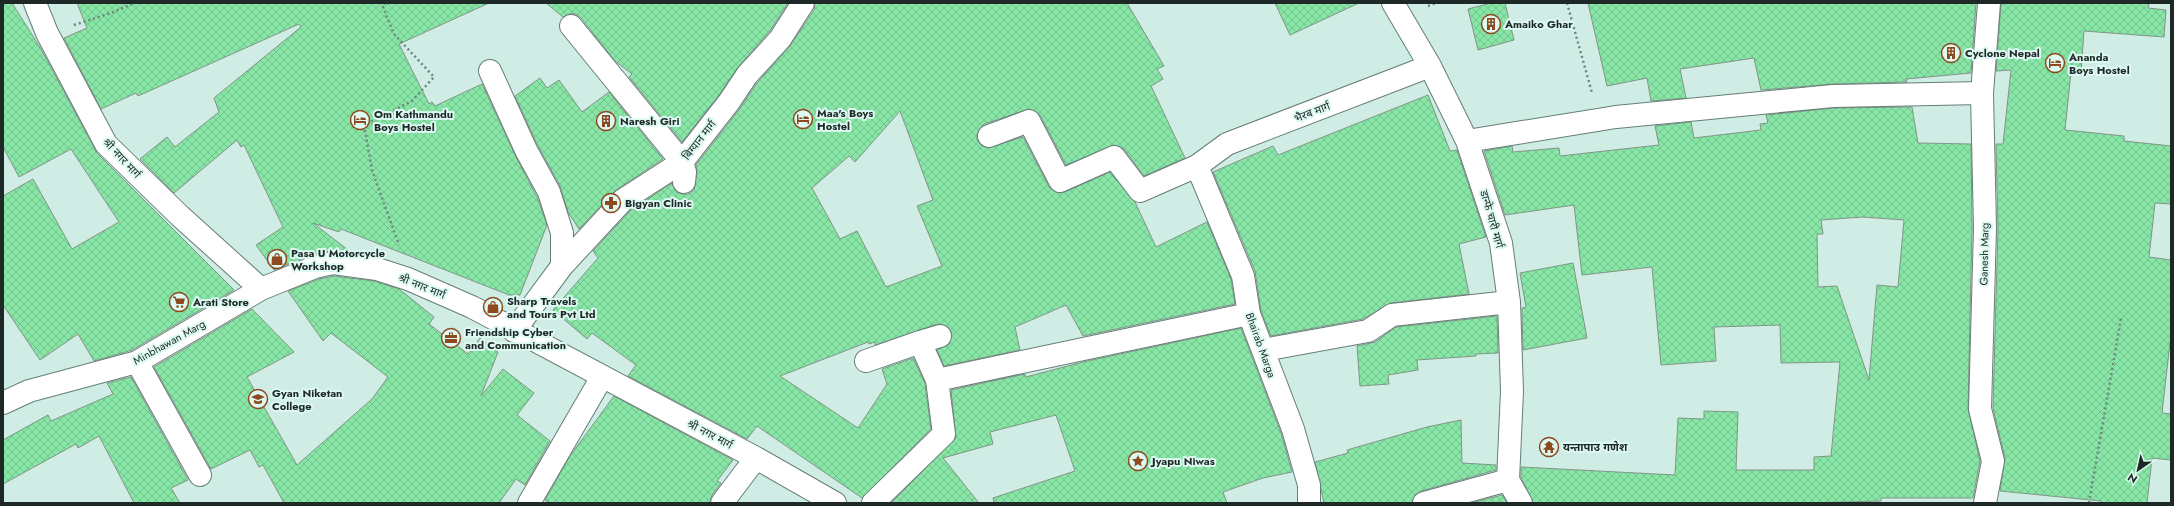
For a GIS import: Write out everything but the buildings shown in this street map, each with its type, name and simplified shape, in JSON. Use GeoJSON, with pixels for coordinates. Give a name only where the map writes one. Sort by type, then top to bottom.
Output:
{"type":"FeatureCollection","features":[{"type":"Feature","properties":{"kind":"street","name":"श्री नगर मार्ग"},"geometry":{"type":"LineString","coordinates":[[35,3],[47,33],[106,144],[180,216],[261,289],[315,267],[333,263],[377,269],[408,279],[472,307],[514,331],[756,458],[835,503]]}},
{"type":"Feature","properties":{"kind":"street","name":"बिग्यान मार्ग"},"geometry":{"type":"LineString","coordinates":[[514,331],[562,266],[623,200],[683,172],[747,75],[780,39],[803,3]]}},
{"type":"Feature","properties":{"kind":"street","name":"डान्फे चारी मार्ग"},"geometry":{"type":"LineString","coordinates":[[1393,3],[1430,66],[1467,141],[1501,243],[1508,302],[1512,391],[1508,480]]}},
{"type":"Feature","properties":{"kind":"street","name":"Ganesh Marg"},"geometry":{"type":"LineString","coordinates":[[1985,503],[1993,461],[1980,409],[1985,228],[1982,93],[1989,3]]}},
{"type":"Feature","properties":{"kind":"street"},"geometry":{"type":"LineString","coordinates":[[571,26],[683,172]]}},
{"type":"Feature","properties":{"kind":"street","name":"भैरब मार्ग"},"geometry":{"type":"LineString","coordinates":[[988,136],[1029,120],[1060,181],[1114,157],[1140,191],[1197,166],[1227,144],[1430,66]]}},
{"type":"Feature","properties":{"kind":"street"},"geometry":{"type":"LineString","coordinates":[[490,71],[526,150],[549,192],[562,233],[562,266]]}},
{"type":"Feature","properties":{"kind":"street"},"geometry":{"type":"LineString","coordinates":[[1467,141],[1599,120],[1833,96],[1982,93]]}},
{"type":"Feature","properties":{"kind":"street","name":"Bhairab Marga"},"geometry":{"type":"LineString","coordinates":[[1197,166],[1243,276],[1249,314],[1293,429],[1309,485],[1309,503]]}},
{"type":"Feature","properties":{"kind":"street","name":"Minbhawan Marg"},"geometry":{"type":"LineString","coordinates":[[3,403],[29,391],[137,362],[261,289]]}},
{"type":"Feature","properties":{"kind":"street"},"geometry":{"type":"LineString","coordinates":[[1263,350],[1368,332],[1392,315],[1508,302]]}},
{"type":"Feature","properties":{"kind":"street"},"geometry":{"type":"LineString","coordinates":[[938,380],[1249,314]]}},
{"type":"Feature","properties":{"kind":"street"},"geometry":{"type":"LineString","coordinates":[[866,360],[930,339],[938,380],[944,434],[873,503]]}},
{"type":"Feature","properties":{"kind":"street"},"geometry":{"type":"LineString","coordinates":[[137,362],[200,475]]}},
{"type":"Feature","properties":{"kind":"street"},"geometry":{"type":"LineString","coordinates":[[529,503],[602,377]]}},
{"type":"Feature","properties":{"kind":"street"},"geometry":{"type":"LineString","coordinates":[[722,503],[756,458]]}},
{"type":"Feature","properties":{"kind":"street"},"geometry":{"type":"LineString","coordinates":[[1424,503],[1508,480],[1521,503]]}},
{"type":"Feature","properties":{"kind":"path"},"geometry":{"type":"LineString","coordinates":[[47,33],[111,13],[134,3]]}},
{"type":"Feature","properties":{"kind":"path"},"geometry":{"type":"LineString","coordinates":[[385,3],[382,5],[394,34],[434,77],[412,101],[364,125],[372,170],[395,233],[408,279]]}},
{"type":"Feature","properties":{"kind":"path"},"geometry":{"type":"LineString","coordinates":[[1567,3],[1599,120]]}},
{"type":"Feature","properties":{"kind":"path"},"geometry":{"type":"LineString","coordinates":[[2089,503],[2121,318]]}},
{"type":"Feature","properties":{"kind":"place","name":"Amaiko Ghar"},"geometry":{"type":"Point","coordinates":[1491,24]}},
{"type":"Feature","properties":{"kind":"place","name":"Cyclone Nepal"},"geometry":{"type":"Point","coordinates":[1951,53]}},
{"type":"Feature","properties":{"kind":"place","name":"Ananda Boys Hostel"},"geometry":{"type":"Point","coordinates":[2055,63]}},
{"type":"Feature","properties":{"kind":"place","name":"Maa's Boys Hostel"},"geometry":{"type":"Point","coordinates":[803,119]}},
{"type":"Feature","properties":{"kind":"place","name":"Om Kathmandu Boys Hostel"},"geometry":{"type":"Point","coordinates":[360,120]}},
{"type":"Feature","properties":{"kind":"place","name":"Naresh Giri"},"geometry":{"type":"Point","coordinates":[606,121]}},
{"type":"Feature","properties":{"kind":"place","name":"Bigyan Clinic"},"geometry":{"type":"Point","coordinates":[611,203]}},
{"type":"Feature","properties":{"kind":"place","name":"Pasa U Motorcycle Workshop"},"geometry":{"type":"Point","coordinates":[277,259]}},
{"type":"Feature","properties":{"kind":"place","name":"Arati Store"},"geometry":{"type":"Point","coordinates":[179,302]}},
{"type":"Feature","properties":{"kind":"place","name":"Sharp Travels and Tours Pvt Ltd"},"geometry":{"type":"Point","coordinates":[493,307]}},
{"type":"Feature","properties":{"kind":"place","name":"Friendship Cyber and Communication"},"geometry":{"type":"Point","coordinates":[451,338]}},
{"type":"Feature","properties":{"kind":"place","name":"Gyan Niketan College"},"geometry":{"type":"Point","coordinates":[258,399]}},
{"type":"Feature","properties":{"kind":"place","name":"यन्तापाउ गणेश"},"geometry":{"type":"Point","coordinates":[1549,447]}},
{"type":"Feature","properties":{"kind":"place","name":"Jyapu Niwas"},"geometry":{"type":"Point","coordinates":[1138,461]}}]}
